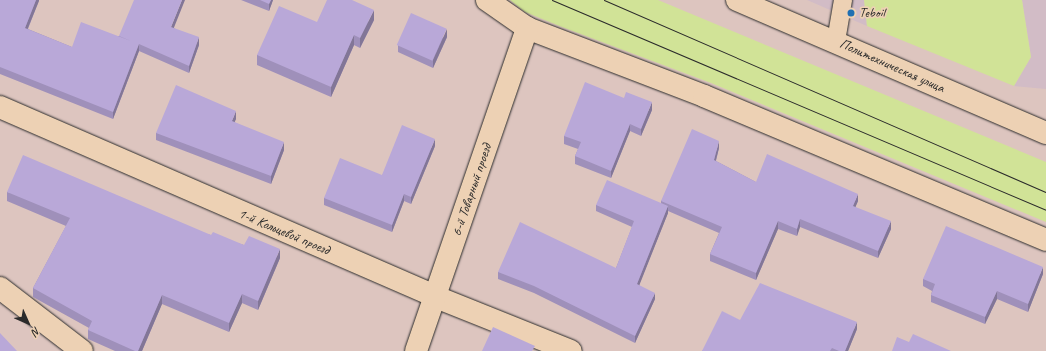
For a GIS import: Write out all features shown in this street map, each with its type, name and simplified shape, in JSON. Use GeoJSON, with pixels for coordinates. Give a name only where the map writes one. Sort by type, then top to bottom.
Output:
{"type":"FeatureCollection","features":[{"type":"Feature","properties":{"kind":"street"},"geometry":{"type":"LineString","coordinates":[[487,0],[526,28],[704,96],[1046,240]]}},
{"type":"Feature","properties":{"kind":"street","name":"Политехническая улица"},"geometry":{"type":"LineString","coordinates":[[737,0],[836,41],[1046,133]]}},
{"type":"Feature","properties":{"kind":"street","name":"6-й Товарный проезд"},"geometry":{"type":"LineString","coordinates":[[416,351],[436,296],[526,28]]}},
{"type":"Feature","properties":{"kind":"street","name":"1-й Кольцевой проезд"},"geometry":{"type":"LineString","coordinates":[[0,107],[436,296],[571,351]]}},
{"type":"Feature","properties":{"kind":"street"},"geometry":{"type":"LineString","coordinates":[[0,288],[82,351]]}},
{"type":"Feature","properties":{"kind":"lane"},"geometry":{"type":"LineString","coordinates":[[836,41],[843,0]]}},
{"type":"Feature","properties":{"kind":"shaded area","name":"Teboil"},"geometry":{"type":"Polygon","coordinates":[[[807,0],[864,0],[867,26],[807,0]]]}},
{"type":"Feature","properties":{"kind":"shaded area"},"geometry":{"type":"Polygon","coordinates":[[[1022,0],[1046,0],[1046,89],[1014,86],[1031,57],[1022,0]]]}},
{"type":"Feature","properties":{"kind":"green space"},"geometry":{"type":"Polygon","coordinates":[[[510,0],[658,0],[1046,162],[1046,222],[711,83],[525,12],[510,0]]]}},
{"type":"Feature","properties":{"kind":"green space"},"geometry":{"type":"Polygon","coordinates":[[[864,0],[1022,0],[1031,57],[1014,86],[867,26],[864,0]]]}},
{"type":"Feature","properties":{"kind":"building"},"geometry":{"type":"Polygon","coordinates":[[[0,0],[36,0],[25,28],[72,47],[81,22],[131,41],[119,36],[134,0],[182,0],[171,27],[199,37],[189,66],[139,44],[113,112],[0,67],[0,0]]]}},
{"type":"Feature","properties":{"kind":"building"},"geometry":{"type":"Polygon","coordinates":[[[260,0],[271,0],[269,4],[260,0]]]}},
{"type":"Feature","properties":{"kind":"building"},"geometry":{"type":"Polygon","coordinates":[[[327,0],[352,0],[374,10],[360,38],[354,35],[331,87],[257,55],[279,6],[317,22],[327,0]]]}},
{"type":"Feature","properties":{"kind":"building"},"geometry":{"type":"Polygon","coordinates":[[[411,13],[447,29],[432,61],[397,45],[411,13]]]}},
{"type":"Feature","properties":{"kind":"building"},"geometry":{"type":"Polygon","coordinates":[[[585,82],[624,98],[626,92],[652,102],[641,129],[630,124],[611,171],[575,156],[581,142],[564,136],[585,82]]]}},
{"type":"Feature","properties":{"kind":"building"},"geometry":{"type":"Polygon","coordinates":[[[176,85],[236,111],[232,121],[284,142],[271,176],[156,133],[176,85]]]}},
{"type":"Feature","properties":{"kind":"building"},"geometry":{"type":"Polygon","coordinates":[[[402,125],[435,139],[411,197],[404,194],[392,225],[324,198],[340,158],[382,175],[402,125]]]}},
{"type":"Feature","properties":{"kind":"building"},"geometry":{"type":"Polygon","coordinates":[[[692,129],[719,141],[714,160],[756,182],[767,154],[858,194],[853,206],[891,221],[878,251],[800,219],[797,229],[778,221],[756,273],[710,254],[722,227],[661,201],[692,129]]]}},
{"type":"Feature","properties":{"kind":"building"},"geometry":{"type":"Polygon","coordinates":[[[23,155],[211,235],[213,232],[244,245],[249,236],[280,249],[258,301],[242,294],[229,323],[162,295],[138,351],[88,330],[92,321],[33,288],[70,218],[7,192],[23,155]]]}},
{"type":"Feature","properties":{"kind":"building"},"geometry":{"type":"Polygon","coordinates":[[[607,180],[668,206],[637,284],[655,293],[635,336],[534,286],[498,272],[520,222],[616,268],[634,221],[596,205],[607,180]]]}},
{"type":"Feature","properties":{"kind":"building"},"geometry":{"type":"Polygon","coordinates":[[[946,226],[1043,267],[1028,304],[997,291],[985,317],[931,295],[935,284],[923,279],[946,226]]]}},
{"type":"Feature","properties":{"kind":"building"},"geometry":{"type":"Polygon","coordinates":[[[760,283],[857,322],[845,351],[839,351],[832,348],[830,351],[702,351],[722,311],[740,320],[760,283]]]}},
{"type":"Feature","properties":{"kind":"building"},"geometry":{"type":"Polygon","coordinates":[[[493,327],[535,346],[532,351],[482,351],[493,327]]]}},
{"type":"Feature","properties":{"kind":"building"},"geometry":{"type":"Polygon","coordinates":[[[0,333],[17,351],[0,351],[0,333]]]}},
{"type":"Feature","properties":{"kind":"building"},"geometry":{"type":"Polygon","coordinates":[[[913,334],[951,351],[892,351],[897,337],[909,342],[913,334]]]}},
{"type":"Feature","properties":{"kind":"tram line"},"geometry":{"type":"LineString","coordinates":[[552,0],[1046,210]]}},
{"type":"Feature","properties":{"kind":"tram line"},"geometry":{"type":"LineString","coordinates":[[604,0],[1046,192]]}},
{"type":"Feature","properties":{"kind":"place","name":"Teboil"},"geometry":{"type":"Point","coordinates":[851,13]}}]}
